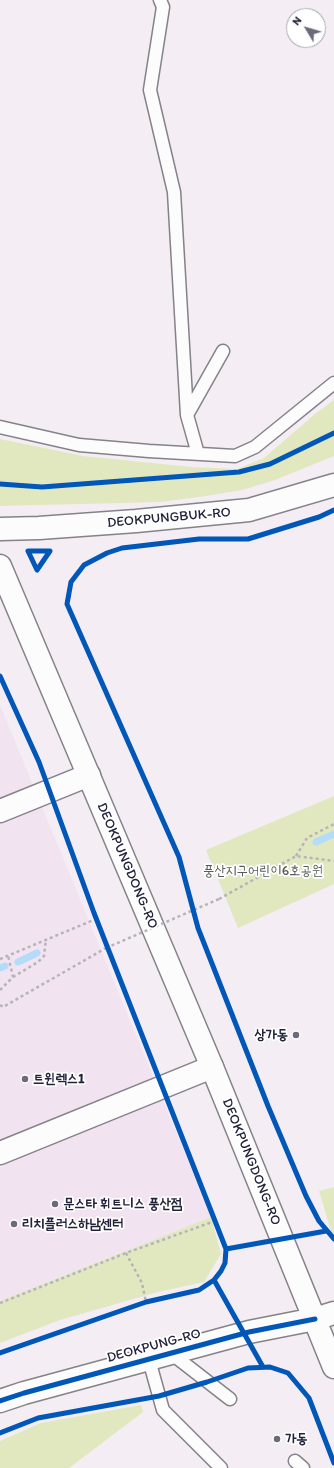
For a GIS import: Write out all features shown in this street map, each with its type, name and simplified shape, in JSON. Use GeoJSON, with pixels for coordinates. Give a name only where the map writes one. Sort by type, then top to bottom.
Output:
{"type":"FeatureCollection","features":[{"type":"Feature","properties":{"kind":"street","name":"DEOKPUNGBUK-RO"},"geometry":{"type":"LineString","coordinates":[[0,528],[47,528],[249,510],[334,485]]}},
{"type":"Feature","properties":{"kind":"street","name":"DEOKPUNGDONG-RO"},"geometry":{"type":"LineString","coordinates":[[0,566],[212,1067],[324,1316],[334,1367]]}},
{"type":"Feature","properties":{"kind":"street"},"geometry":{"type":"LineString","coordinates":[[0,811],[89,775]]}},
{"type":"Feature","properties":{"kind":"street"},"geometry":{"type":"LineString","coordinates":[[0,1153],[212,1067]]}},
{"type":"Feature","properties":{"kind":"street","name":"DEOKPUNG-RO"},"geometry":{"type":"LineString","coordinates":[[0,1401],[24,1393],[249,1332],[324,1316]]}},
{"type":"Feature","properties":{"kind":"lane"},"geometry":{"type":"LineString","coordinates":[[160,0],[163,7],[150,90],[174,192],[187,415],[198,454]]}},
{"type":"Feature","properties":{"kind":"lane"},"geometry":{"type":"LineString","coordinates":[[187,415],[223,351]]}},
{"type":"Feature","properties":{"kind":"lane"},"geometry":{"type":"LineString","coordinates":[[0,427],[79,445],[235,456],[255,447],[334,383]]}},
{"type":"Feature","properties":{"kind":"lane"},"geometry":{"type":"LineString","coordinates":[[172,1354],[230,1399]]}},
{"type":"Feature","properties":{"kind":"lane"},"geometry":{"type":"LineString","coordinates":[[149,1360],[164,1410],[221,1468]]}},
{"type":"Feature","properties":{"kind":"path"},"geometry":{"type":"LineString","coordinates":[[0,1005],[3,1007],[106,948],[219,899],[296,856],[307,838],[334,824]]}},
{"type":"Feature","properties":{"kind":"path"},"geometry":{"type":"LineString","coordinates":[[296,856],[334,861]]}},
{"type":"Feature","properties":{"kind":"path"},"geometry":{"type":"LineString","coordinates":[[192,906],[194,914]]}},
{"type":"Feature","properties":{"kind":"path"},"geometry":{"type":"LineString","coordinates":[[94,913],[99,927]]}},
{"type":"Feature","properties":{"kind":"path"},"geometry":{"type":"LineString","coordinates":[[0,959],[96,919]]}},
{"type":"Feature","properties":{"kind":"path"},"geometry":{"type":"LineString","coordinates":[[0,990],[12,977],[38,962],[44,956],[46,939]]}},
{"type":"Feature","properties":{"kind":"path"},"geometry":{"type":"LineString","coordinates":[[105,941],[111,956]]}},
{"type":"Feature","properties":{"kind":"path"},"geometry":{"type":"LineString","coordinates":[[8,956],[12,977]]}},
{"type":"Feature","properties":{"kind":"path"},"geometry":{"type":"LineString","coordinates":[[212,1213],[218,1228]]}},
{"type":"Feature","properties":{"kind":"path"},"geometry":{"type":"LineString","coordinates":[[0,1303],[126,1253],[215,1221]]}},
{"type":"Feature","properties":{"kind":"path"},"geometry":{"type":"LineString","coordinates":[[126,1253],[142,1283],[146,1302]]}},
{"type":"Feature","properties":{"kind":"path"},"geometry":{"type":"LineString","coordinates":[[139,1304],[154,1300]]}},
{"type":"Feature","properties":{"kind":"shaded area"},"geometry":{"type":"Polygon","coordinates":[[[0,705],[211,1217],[0,1301],[0,705]]]}},
{"type":"Feature","properties":{"kind":"green space"},"geometry":{"type":"Polygon","coordinates":[[[334,400],[334,456],[275,480],[242,490],[160,502],[0,506],[0,439],[83,456],[192,467],[237,469],[264,458],[315,414],[334,400]]]}},
{"type":"Feature","properties":{"kind":"green space","name":"풍산지구어린이6호공원"},"geometry":{"type":"Polygon","coordinates":[[[334,796],[334,884],[238,928],[206,850],[334,796]]]}},
{"type":"Feature","properties":{"kind":"green space"},"geometry":{"type":"Polygon","coordinates":[[[334,1187],[334,1241],[319,1191],[334,1187]]]}},
{"type":"Feature","properties":{"kind":"green space"},"geometry":{"type":"Polygon","coordinates":[[[211,1217],[221,1254],[204,1282],[158,1292],[60,1320],[0,1343],[0,1301],[211,1217]]]}},
{"type":"Feature","properties":{"kind":"green space"},"geometry":{"type":"Polygon","coordinates":[[[141,1405],[143,1412],[69,1468],[0,1468],[0,1441],[41,1423],[141,1405]]]}},
{"type":"Feature","properties":{"kind":"waterway"},"geometry":{"type":"LineString","coordinates":[[316,842],[334,834]]}},
{"type":"Feature","properties":{"kind":"waterway"},"geometry":{"type":"LineString","coordinates":[[18,962],[37,953]]}},
{"type":"Feature","properties":{"kind":"waterway"},"geometry":{"type":"LineString","coordinates":[[0,968],[5,966]]}},
{"type":"Feature","properties":{"kind":"cycle path"},"geometry":{"type":"LineString","coordinates":[[0,484],[42,487],[239,472],[270,464],[334,433]]}},
{"type":"Feature","properties":{"kind":"cycle path"},"geometry":{"type":"LineString","coordinates":[[334,510],[319,517],[248,539],[199,539],[122,548],[107,553],[84,565],[71,582],[67,604],[179,857],[198,928],[268,1106],[306,1196],[319,1221],[334,1239]]}},
{"type":"Feature","properties":{"kind":"cycle path"},"geometry":{"type":"LineString","coordinates":[[28,551],[50,551],[37,570],[28,551]]}},
{"type":"Feature","properties":{"kind":"cycle path"},"geometry":{"type":"LineString","coordinates":[[0,676],[39,762],[94,913],[226,1249],[225,1263],[221,1271],[214,1280],[199,1290],[146,1302],[0,1353]]}},
{"type":"Feature","properties":{"kind":"cycle path"},"geometry":{"type":"LineString","coordinates":[[226,1249],[326,1231]]}},
{"type":"Feature","properties":{"kind":"cycle path"},"geometry":{"type":"LineString","coordinates":[[214,1280],[263,1367]]}},
{"type":"Feature","properties":{"kind":"cycle path"},"geometry":{"type":"LineString","coordinates":[[0,1401],[24,1393],[249,1332],[315,1319]]}},
{"type":"Feature","properties":{"kind":"cycle path"},"geometry":{"type":"LineString","coordinates":[[0,1433],[38,1418],[159,1396],[248,1368],[270,1367],[288,1373],[309,1398],[334,1463]]}},
{"type":"Feature","properties":{"kind":"place","name":"상가동"},"geometry":{"type":"Point","coordinates":[296,1035]}},
{"type":"Feature","properties":{"kind":"place","name":"트윈렉스1"},"geometry":{"type":"Point","coordinates":[25,1079]}},
{"type":"Feature","properties":{"kind":"place","name":"문스타 휘트니스 풍산점"},"geometry":{"type":"Point","coordinates":[55,1204]}},
{"type":"Feature","properties":{"kind":"place","name":"리치플러스하남센터"},"geometry":{"type":"Point","coordinates":[14,1224]}},
{"type":"Feature","properties":{"kind":"place","name":"가동"},"geometry":{"type":"Point","coordinates":[277,1439]}}]}
